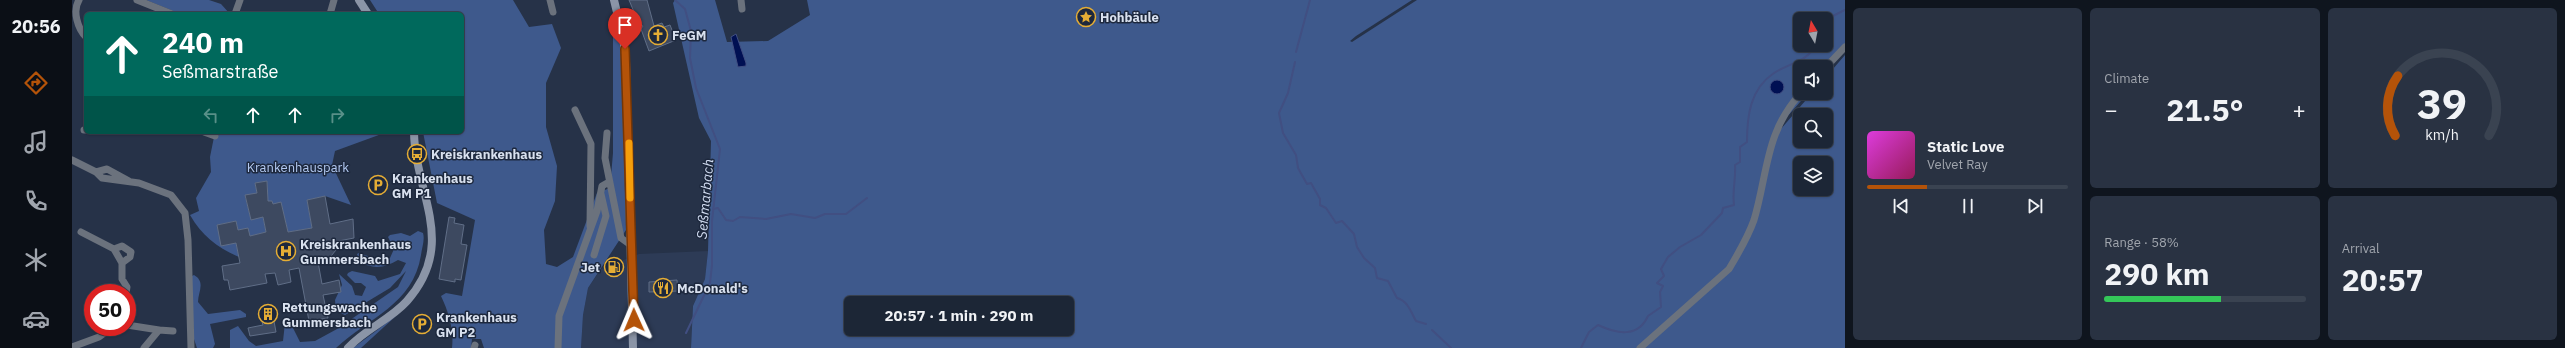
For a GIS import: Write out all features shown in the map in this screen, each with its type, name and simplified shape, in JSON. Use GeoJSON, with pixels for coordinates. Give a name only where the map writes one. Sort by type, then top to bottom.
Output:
{"type":"FeatureCollection","features":[{"type":"Feature","properties":{"kind":"main road"},"geometry":{"type":"LineString","coordinates":[[359,0],[367,12]]}},
{"type":"Feature","properties":{"kind":"main road"},"geometry":{"type":"LineString","coordinates":[[614,0],[623,37],[628,93],[633,348]]}},
{"type":"Feature","properties":{"kind":"main road"},"geometry":{"type":"LineString","coordinates":[[348,348],[398,310],[422,279],[432,245],[432,225],[414,134]]}},
{"type":"Feature","properties":{"kind":"street"},"geometry":{"type":"LineString","coordinates":[[78,0],[76,14],[81,32],[84,35]]}},
{"type":"Feature","properties":{"kind":"street"},"geometry":{"type":"LineString","coordinates":[[137,0],[167,12]]}},
{"type":"Feature","properties":{"kind":"street"},"geometry":{"type":"LineString","coordinates":[[236,12],[240,0]]}},
{"type":"Feature","properties":{"kind":"street"},"geometry":{"type":"LineString","coordinates":[[331,12],[334,0]]}},
{"type":"Feature","properties":{"kind":"street"},"geometry":{"type":"LineString","coordinates":[[550,0],[553,12]]}},
{"type":"Feature","properties":{"kind":"street"},"geometry":{"type":"LineString","coordinates":[[741,0],[742,8]]}},
{"type":"Feature","properties":{"kind":"street"},"geometry":{"type":"LineString","coordinates":[[1833,60],[1845,47]]}},
{"type":"Feature","properties":{"kind":"street"},"geometry":{"type":"LineString","coordinates":[[1640,348],[1729,269],[1738,255],[1753,221],[1774,132],[1796,100]]}},
{"type":"Feature","properties":{"kind":"street"},"geometry":{"type":"LineString","coordinates":[[575,110],[591,144],[591,228]]}},
{"type":"Feature","properties":{"kind":"street"},"geometry":{"type":"LineString","coordinates":[[210,134],[215,136]]}},
{"type":"Feature","properties":{"kind":"street"},"geometry":{"type":"LineString","coordinates":[[607,134],[605,158],[621,238],[632,246]]}},
{"type":"Feature","properties":{"kind":"street"},"geometry":{"type":"LineString","coordinates":[[72,160],[96,172],[107,169],[129,181],[171,195],[185,213],[188,240],[191,348]]}},
{"type":"Feature","properties":{"kind":"street"},"geometry":{"type":"LineString","coordinates":[[558,348],[560,316],[591,228],[603,184],[609,182]]}},
{"type":"Feature","properties":{"kind":"street"},"geometry":{"type":"LineString","coordinates":[[594,256],[606,216],[601,193]]}},
{"type":"Feature","properties":{"kind":"street"},"geometry":{"type":"LineString","coordinates":[[81,232],[114,249],[122,263],[122,279],[124,284]]}},
{"type":"Feature","properties":{"kind":"street"},"geometry":{"type":"LineString","coordinates":[[114,249],[122,246],[130,252],[130,257],[122,263]]}},
{"type":"Feature","properties":{"kind":"street"},"geometry":{"type":"LineString","coordinates":[[136,326],[173,331]]}},
{"type":"Feature","properties":{"kind":"street"},"geometry":{"type":"LineString","coordinates":[[144,348],[159,330]]}},
{"type":"Feature","properties":{"kind":"street"},"geometry":{"type":"LineString","coordinates":[[72,347],[100,336]]}},
{"type":"Feature","properties":{"kind":"shaded area"},"geometry":{"type":"Polygon","coordinates":[[[736,34],[746,66],[738,67],[731,37],[736,34]]]}},
{"type":"Feature","properties":{"kind":"shaded area"},"geometry":{"type":"Polygon","coordinates":[[[1777,80],[1782,82],[1784,87],[1782,92],[1777,94],[1772,92],[1770,87],[1772,82],[1777,80]]]}},
{"type":"Feature","properties":{"kind":"shaded area"},"geometry":{"type":"Polygon","coordinates":[[[708,251],[705,279],[693,306],[691,348],[581,348],[583,315],[588,288],[601,269],[639,254],[708,251]]]}},
{"type":"Feature","properties":{"kind":"green space"},"geometry":{"type":"Polygon","coordinates":[[[146,0],[209,0],[221,4],[228,12],[176,12],[146,0]]]}},
{"type":"Feature","properties":{"kind":"green space"},"geometry":{"type":"Polygon","coordinates":[[[370,0],[513,0],[529,27],[552,24],[561,48],[546,83],[546,127],[557,166],[555,201],[544,230],[546,264],[557,267],[573,257],[597,193],[610,188],[613,153],[613,16],[621,46],[626,230],[588,288],[583,315],[581,348],[484,348],[481,339],[472,339],[471,348],[452,348],[450,322],[441,296],[446,293],[462,296],[475,220],[437,203],[423,134],[464,134],[464,12],[378,12],[370,0]]]}},
{"type":"Feature","properties":{"kind":"green space"},"geometry":{"type":"Polygon","coordinates":[[[675,0],[715,0],[727,42],[768,41],[810,15],[807,0],[1412,0],[1356,36],[1350,41],[1352,42],[1417,0],[1845,0],[1845,50],[1833,64],[1833,60],[1793,60],[1793,100],[1802,100],[1793,108],[1793,110],[1778,127],[1780,130],[1793,115],[1793,148],[1833,148],[1833,108],[1799,108],[1806,100],[1833,100],[1833,69],[1845,55],[1845,348],[691,348],[693,306],[705,279],[708,251],[711,141],[699,118],[673,3],[675,0]]]}},
{"type":"Feature","properties":{"kind":"green space","name":"Krankenhauspark"},"geometry":{"type":"Polygon","coordinates":[[[222,134],[382,134],[335,151],[332,165],[351,205],[325,196],[307,200],[312,228],[288,232],[281,203],[273,204],[272,201],[268,201],[267,181],[255,183],[257,193],[245,196],[251,219],[263,217],[266,232],[250,236],[238,230],[236,221],[217,225],[236,243],[239,257],[224,250],[205,235],[190,215],[199,211],[196,198],[211,172],[210,157],[214,137],[222,134]]]}},
{"type":"Feature","properties":{"kind":"green space"},"geometry":{"type":"Polygon","coordinates":[[[418,231],[423,233],[424,238],[416,272],[409,286],[388,309],[336,348],[230,348],[230,330],[238,326],[249,341],[256,346],[283,341],[285,323],[290,322],[300,342],[315,341],[337,329],[398,287],[406,271],[390,288],[345,315],[336,311],[335,300],[342,285],[339,274],[352,286],[355,295],[362,296],[366,287],[361,283],[355,283],[347,275],[348,273],[352,271],[375,276],[378,281],[400,274],[406,263],[398,260],[388,265],[374,267],[359,261],[357,254],[359,253],[376,259],[390,258],[394,249],[388,237],[390,235],[401,233],[410,236],[418,231]]]}},
{"type":"Feature","properties":{"kind":"green space"},"geometry":{"type":"Polygon","coordinates":[[[194,275],[198,278],[201,284],[198,302],[208,314],[240,310],[246,314],[246,317],[210,324],[215,344],[213,348],[197,348],[194,339],[190,277],[194,275]]]}},
{"type":"Feature","properties":{"kind":"green space"},"geometry":{"type":"Polygon","coordinates":[[[396,316],[361,348],[353,348],[396,316]]]}},
{"type":"Feature","properties":{"kind":"building","name":"FeGM"},"geometry":{"type":"Polygon","coordinates":[[[629,0],[647,0],[654,26],[662,23],[664,27],[670,25],[676,40],[649,51],[641,29],[643,26],[639,24],[629,0]]]}},
{"type":"Feature","properties":{"kind":"building","name":"Kreiskrankenhaus Gummersbach"},"geometry":{"type":"Polygon","coordinates":[[[267,181],[268,201],[272,201],[273,204],[281,202],[288,232],[312,228],[307,200],[325,196],[330,224],[353,219],[354,238],[328,243],[336,250],[327,261],[318,262],[322,284],[339,280],[341,292],[323,295],[328,318],[309,321],[299,268],[289,270],[291,282],[278,285],[275,273],[265,274],[267,283],[230,290],[228,280],[224,280],[222,266],[240,263],[236,243],[221,246],[217,225],[236,221],[238,230],[248,228],[250,236],[266,232],[263,217],[251,220],[245,195],[257,193],[255,183],[267,181]]]}},
{"type":"Feature","properties":{"kind":"building"},"geometry":{"type":"Polygon","coordinates":[[[449,217],[455,218],[454,223],[464,225],[461,244],[467,245],[461,280],[455,279],[455,282],[439,279],[449,217]]]}},
{"type":"Feature","properties":{"kind":"building","name":"McDonald's"},"geometry":{"type":"Polygon","coordinates":[[[677,280],[678,291],[649,292],[649,282],[677,280]]]}},
{"type":"Feature","properties":{"kind":"building","name":"Rettungswache Gummersbach"},"geometry":{"type":"Polygon","coordinates":[[[271,305],[276,332],[250,336],[248,328],[263,325],[262,322],[266,321],[263,306],[271,305]]]}},
{"type":"Feature","properties":{"kind":"waterway","name":"Seßmarbach"},"geometry":{"type":"LineString","coordinates":[[675,0],[685,9],[691,31],[690,58],[696,88],[720,149],[712,221],[712,265],[710,283],[686,333]]}},
{"type":"Feature","properties":{"kind":"waterway"},"geometry":{"type":"LineString","coordinates":[[1296,52],[1310,0]]}},
{"type":"Feature","properties":{"kind":"waterway"},"geometry":{"type":"LineString","coordinates":[[1833,16],[1845,10]]}},
{"type":"Feature","properties":{"kind":"waterway"},"geometry":{"type":"LineString","coordinates":[[1581,348],[1589,332],[1598,325],[1620,332],[1633,331],[1639,328],[1648,316],[1661,307],[1660,292],[1663,286],[1657,283],[1664,276],[1661,269],[1668,257],[1680,247],[1701,235],[1722,213],[1723,208],[1734,205],[1733,195],[1735,165],[1740,162],[1740,147],[1747,142],[1749,113],[1755,95],[1766,79],[1774,73],[1797,62],[1811,52]]}},
{"type":"Feature","properties":{"kind":"waterway"},"geometry":{"type":"LineString","coordinates":[[1295,62],[1288,93],[1279,113],[1283,133],[1296,155],[1298,168],[1307,184],[1311,183],[1320,199],[1320,205],[1326,208],[1336,223],[1342,221],[1354,234],[1357,247],[1364,258],[1375,268],[1377,278],[1388,281],[1397,298],[1401,299],[1407,304],[1416,321],[1426,324]]}},
{"type":"Feature","properties":{"kind":"waterway"},"geometry":{"type":"LineString","coordinates":[[713,209],[718,208],[726,220],[733,221],[740,217],[766,219],[791,214],[815,218],[825,214],[846,214],[867,198]]}},
{"type":"Feature","properties":{"kind":"waterway"},"geometry":{"type":"LineString","coordinates":[[1432,330],[1451,348]]}},
{"type":"Feature","properties":{"kind":"slow traffic"},"geometry":{"type":"LineString","coordinates":[[629,143],[630,198]]}},
{"type":"Feature","properties":{"kind":"place","name":"Hohbäule"},"geometry":{"type":"Point","coordinates":[1086,17]}},
{"type":"Feature","properties":{"kind":"place","name":"FeGM"},"geometry":{"type":"Point","coordinates":[658,35]}},
{"type":"Feature","properties":{"kind":"place","name":"Kreiskrankenhaus"},"geometry":{"type":"Point","coordinates":[417,154]}},
{"type":"Feature","properties":{"kind":"place","name":"Krankenhaus GM P1"},"geometry":{"type":"Point","coordinates":[378,185]}},
{"type":"Feature","properties":{"kind":"place","name":"Kreiskrankenhaus Gummersbach"},"geometry":{"type":"Point","coordinates":[286,251]}},
{"type":"Feature","properties":{"kind":"place","name":"Jet"},"geometry":{"type":"Point","coordinates":[614,267]}},
{"type":"Feature","properties":{"kind":"place","name":"McDonald's"},"geometry":{"type":"Point","coordinates":[663,288]}},
{"type":"Feature","properties":{"kind":"place","name":"Rettungswache Gummersbach"},"geometry":{"type":"Point","coordinates":[268,314]}},
{"type":"Feature","properties":{"kind":"place","name":"Krankenhaus GM P2"},"geometry":{"type":"Point","coordinates":[422,324]}},
{"type":"Feature","properties":{"kind":"route"},"geometry":{"type":"LineString","coordinates":[[625,49],[632,221],[634,320]]}}]}
